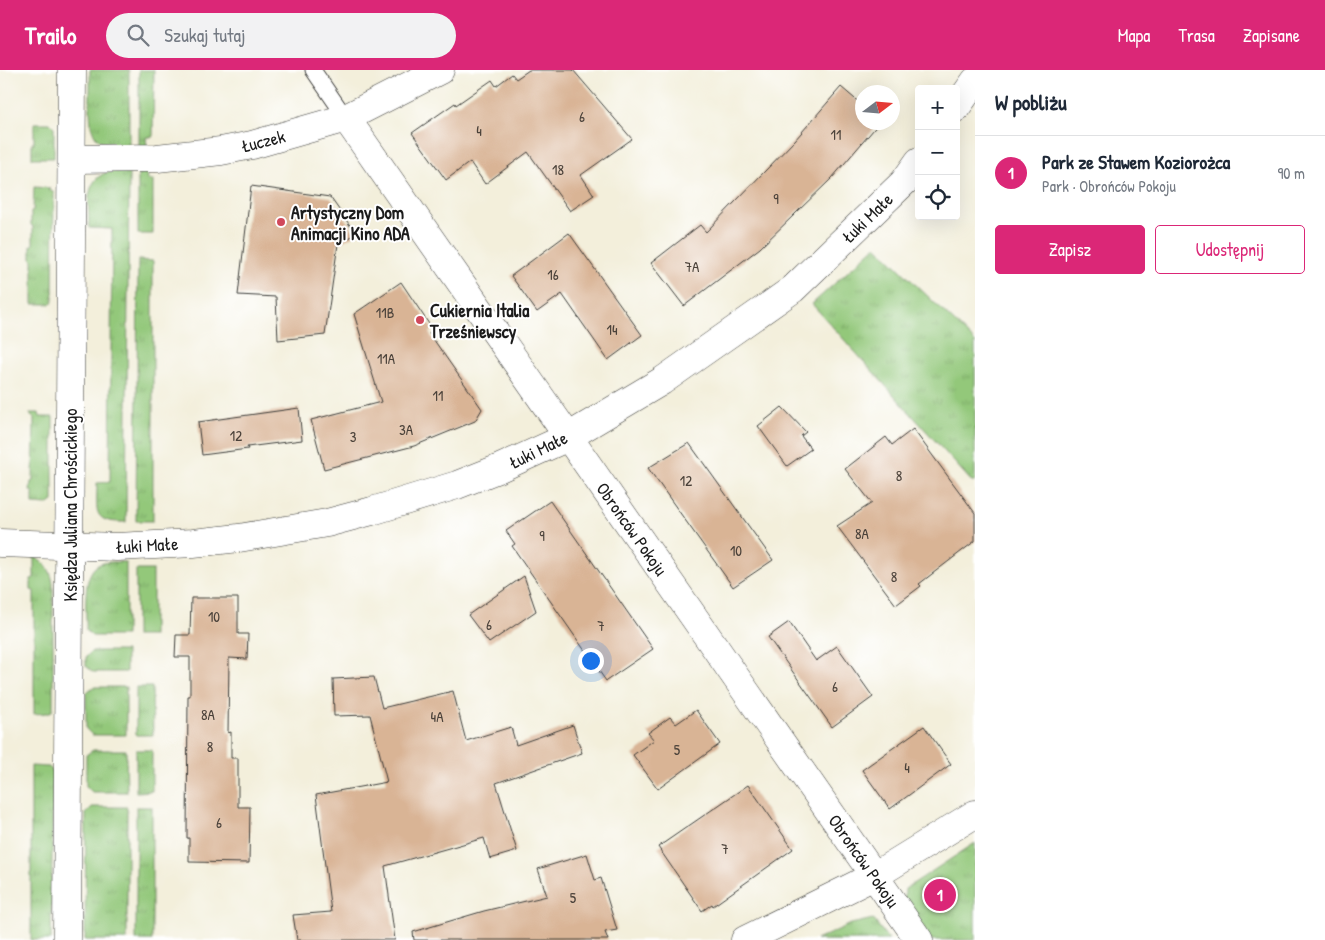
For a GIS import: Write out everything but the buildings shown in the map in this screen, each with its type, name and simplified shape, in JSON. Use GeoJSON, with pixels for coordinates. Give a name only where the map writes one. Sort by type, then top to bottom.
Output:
{"type":"FeatureCollection","features":[{"type":"Feature","properties":{"kind":"street","name":"Księdza Juliana Chrościckiego"},"geometry":{"type":"LineString","coordinates":[[67,940],[72,70]]}},
{"type":"Feature","properties":{"kind":"street","name":"Łuczek"},"geometry":{"type":"LineString","coordinates":[[72,159],[157,158],[221,151],[252,145],[346,118],[440,70]]}},
{"type":"Feature","properties":{"kind":"street"},"geometry":{"type":"LineString","coordinates":[[960,102],[975,81]]}},
{"type":"Feature","properties":{"kind":"street","name":"Obrońców Pokoju"},"geometry":{"type":"LineString","coordinates":[[346,118],[919,940]]}},
{"type":"Feature","properties":{"kind":"street","name":"Łuki Małe"},"geometry":{"type":"LineString","coordinates":[[0,543],[117,547],[193,543],[240,538],[327,522],[416,498],[457,485],[500,468],[568,436],[662,381],[792,289],[904,182],[915,167]]}},
{"type":"Feature","properties":{"kind":"street"},"geometry":{"type":"LineString","coordinates":[[746,940],[874,876],[975,814]]}},
{"type":"Feature","properties":{"kind":"lane"},"geometry":{"type":"LineString","coordinates":[[313,70],[346,118]]}},
{"type":"Feature","properties":{"kind":"green space"},"geometry":{"type":"Polygon","coordinates":[[[90,70],[129,70],[129,147],[102,142],[94,133],[90,117],[90,70]]]}},
{"type":"Feature","properties":{"kind":"green space"},"geometry":{"type":"Polygon","coordinates":[[[139,70],[154,70],[153,137],[146,137],[147,147],[139,147],[139,70]]]}},
{"type":"Feature","properties":{"kind":"green space"},"geometry":{"type":"Polygon","coordinates":[[[34,123],[50,123],[54,127],[54,158],[32,158],[34,123]]]}},
{"type":"Feature","properties":{"kind":"green space"},"geometry":{"type":"Polygon","coordinates":[[[138,170],[147,170],[148,180],[153,180],[153,234],[138,234],[138,170]]]}},
{"type":"Feature","properties":{"kind":"green space"},"geometry":{"type":"Polygon","coordinates":[[[111,171],[129,171],[126,522],[107,520],[101,517],[97,508],[97,483],[110,482],[112,229],[89,228],[89,202],[92,186],[96,180],[111,171]]]}},
{"type":"Feature","properties":{"kind":"green space"},"geometry":{"type":"Polygon","coordinates":[[[34,187],[49,188],[54,193],[53,301],[51,304],[33,304],[33,260],[31,258],[31,246],[33,245],[33,227],[31,225],[31,212],[33,211],[34,187]]]}},
{"type":"Feature","properties":{"kind":"green space"},"geometry":{"type":"Polygon","coordinates":[[[876,246],[975,342],[975,480],[973,483],[812,304],[876,246]]]}},
{"type":"Feature","properties":{"kind":"green space"},"geometry":{"type":"Polygon","coordinates":[[[138,260],[153,261],[153,521],[136,521],[138,260]]]}},
{"type":"Feature","properties":{"kind":"green space"},"geometry":{"type":"Polygon","coordinates":[[[30,413],[39,413],[40,417],[53,417],[53,501],[47,505],[33,504],[33,492],[30,491],[31,482],[33,481],[34,418],[30,413]]]}},
{"type":"Feature","properties":{"kind":"green space"},"geometry":{"type":"Polygon","coordinates":[[[34,557],[42,561],[47,567],[53,583],[53,708],[52,711],[47,713],[34,714],[34,591],[31,590],[31,579],[34,578],[34,557]]]}},
{"type":"Feature","properties":{"kind":"green space"},"geometry":{"type":"Polygon","coordinates":[[[126,562],[126,636],[92,636],[86,630],[86,595],[89,577],[98,565],[126,562]]]}},
{"type":"Feature","properties":{"kind":"green space"},"geometry":{"type":"Polygon","coordinates":[[[136,570],[153,570],[153,636],[136,636],[136,570]]]}},
{"type":"Feature","properties":{"kind":"green space"},"geometry":{"type":"Polygon","coordinates":[[[92,651],[126,651],[126,672],[93,672],[86,666],[86,657],[92,651]]]}},
{"type":"Feature","properties":{"kind":"green space"},"geometry":{"type":"Polygon","coordinates":[[[93,687],[126,687],[126,735],[92,735],[86,729],[86,693],[93,687]]]}},
{"type":"Feature","properties":{"kind":"green space"},"geometry":{"type":"Polygon","coordinates":[[[136,687],[152,687],[153,735],[136,735],[136,687]]]}},
{"type":"Feature","properties":{"kind":"green space"},"geometry":{"type":"Polygon","coordinates":[[[93,750],[126,750],[127,792],[92,792],[86,786],[86,755],[93,750]]]}},
{"type":"Feature","properties":{"kind":"green space"},"geometry":{"type":"Polygon","coordinates":[[[136,750],[152,750],[152,791],[136,792],[136,750]]]}},
{"type":"Feature","properties":{"kind":"green space"},"geometry":{"type":"Polygon","coordinates":[[[31,766],[49,767],[53,771],[51,940],[31,940],[31,766]]]}},
{"type":"Feature","properties":{"kind":"green space"},"geometry":{"type":"Polygon","coordinates":[[[92,807],[127,807],[127,940],[85,940],[86,813],[92,807]]]}},
{"type":"Feature","properties":{"kind":"green space"},"geometry":{"type":"Polygon","coordinates":[[[136,807],[152,807],[152,940],[136,940],[136,807]]]}},
{"type":"Feature","properties":{"kind":"green space"},"geometry":{"type":"Polygon","coordinates":[[[975,843],[975,940],[927,940],[904,907],[905,889],[975,843]]]}},
{"type":"Feature","properties":{"kind":"green space"},"geometry":{"type":"Polygon","coordinates":[[[873,919],[889,940],[816,940],[851,924],[873,919]]]}},
{"type":"Feature","properties":{"kind":"place","name":"Artystyczny Dom Animacji Kino ADA"},"geometry":{"type":"Point","coordinates":[281,222]}},
{"type":"Feature","properties":{"kind":"place","name":"Cukiernia Italia Trześniewscy"},"geometry":{"type":"Point","coordinates":[420,320]}},
{"type":"Feature","properties":{"kind":"place","name":"Park ze Stawem Koziorożca"},"geometry":{"type":"Point","coordinates":[940,895]}}]}
